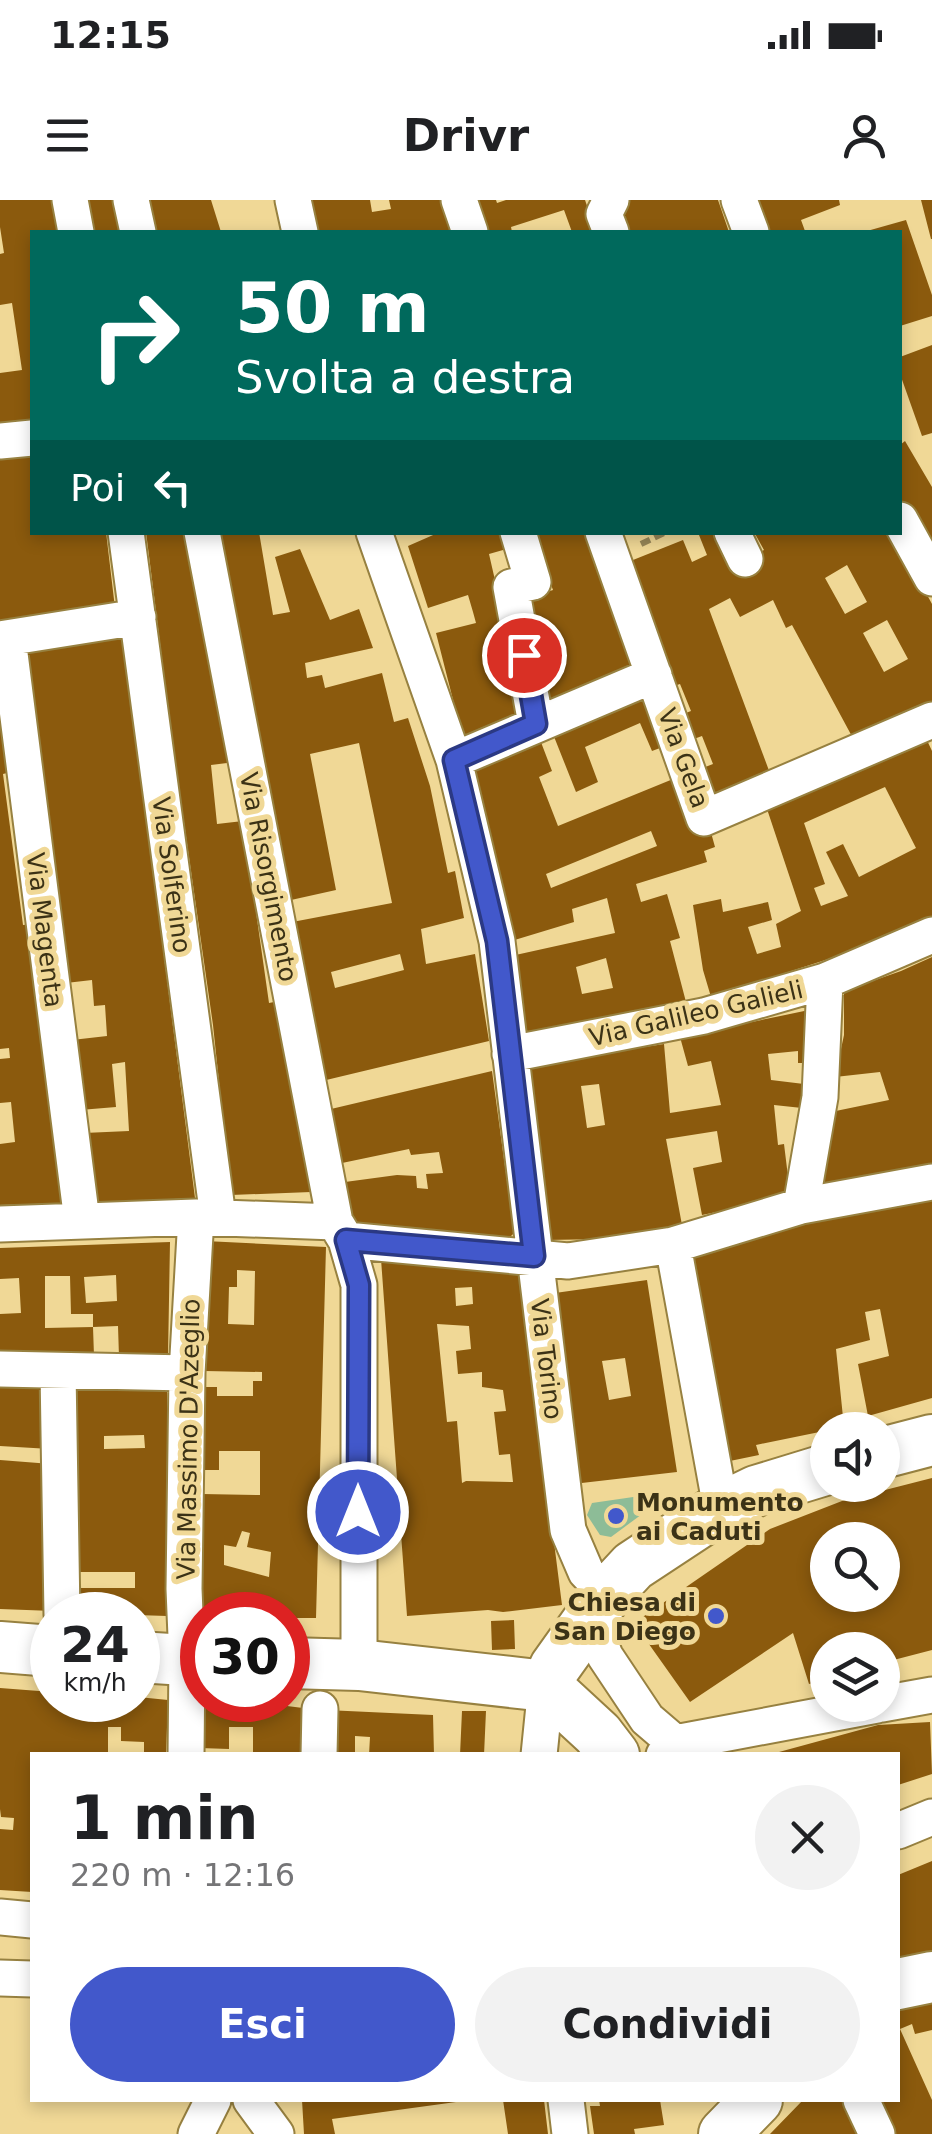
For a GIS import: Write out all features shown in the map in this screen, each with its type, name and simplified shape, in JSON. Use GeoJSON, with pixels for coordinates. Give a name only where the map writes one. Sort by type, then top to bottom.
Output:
{"type":"FeatureCollection","features":[{"type":"Feature","properties":{"kind":"street"},"geometry":{"type":"LineString","coordinates":[[70,200],[76,230]]}},
{"type":"Feature","properties":{"kind":"street"},"geometry":{"type":"LineString","coordinates":[[131,200],[138,230]]}},
{"type":"Feature","properties":{"kind":"street"},"geometry":{"type":"LineString","coordinates":[[294,200],[300,230]]}},
{"type":"Feature","properties":{"kind":"street"},"geometry":{"type":"LineString","coordinates":[[458,200],[469,230]]}},
{"type":"Feature","properties":{"kind":"street"},"geometry":{"type":"LineString","coordinates":[[610,230],[604,214],[611,200]]}},
{"type":"Feature","properties":{"kind":"street"},"geometry":{"type":"LineString","coordinates":[[738,200],[750,230]]}},
{"type":"Feature","properties":{"kind":"street"},"geometry":{"type":"LineString","coordinates":[[0,441],[30,438]]}},
{"type":"Feature","properties":{"kind":"street"},"geometry":{"type":"LineString","coordinates":[[902,524],[932,578]]}},
{"type":"Feature","properties":{"kind":"street","name":"Via Solferino"},"geometry":{"type":"LineString","coordinates":[[126,535],[207,1217]]}},
{"type":"Feature","properties":{"kind":"street","name":"Via Risorgimento"},"geometry":{"type":"LineString","coordinates":[[203,535],[340,1231],[359,1285],[359,1665]]}},
{"type":"Feature","properties":{"kind":"street","name":"Via Torino"},"geometry":{"type":"LineString","coordinates":[[375,535],[454,760],[497,941],[568,1530],[599,1606],[605,1656],[670,1749]]}},
{"type":"Feature","properties":{"kind":"street"},"geometry":{"type":"LineString","coordinates":[[519,535],[533,582],[511,586],[536,724]]}},
{"type":"Feature","properties":{"kind":"street","name":"Via Gela"},"geometry":{"type":"LineString","coordinates":[[604,535],[704,818],[927,722]]}},
{"type":"Feature","properties":{"kind":"street"},"geometry":{"type":"LineString","coordinates":[[4,639],[138,618]]}},
{"type":"Feature","properties":{"kind":"street","name":"Via Magenta"},"geometry":{"type":"LineString","coordinates":[[4,639],[82,1221]]}},
{"type":"Feature","properties":{"kind":"street"},"geometry":{"type":"LineString","coordinates":[[454,760],[654,675]]}},
{"type":"Feature","properties":{"kind":"street","name":"Via Galileo Galieli"},"geometry":{"type":"LineString","coordinates":[[510,1054],[704,1016],[825,981],[932,935]]}},
{"type":"Feature","properties":{"kind":"street"},"geometry":{"type":"LineString","coordinates":[[801,1206],[820,1097],[825,981]]}},
{"type":"Feature","properties":{"kind":"street"},"geometry":{"type":"LineString","coordinates":[[0,1224],[207,1217],[568,1260],[673,1245],[801,1206],[932,1182]]}},
{"type":"Feature","properties":{"kind":"street","name":"Via Massimo D'Azeglio"},"geometry":{"type":"LineString","coordinates":[[184,1592],[186,1374],[207,1217]]}},
{"type":"Feature","properties":{"kind":"street"},"geometry":{"type":"LineString","coordinates":[[673,1245],[721,1508]]}},
{"type":"Feature","properties":{"kind":"street"},"geometry":{"type":"LineString","coordinates":[[0,1369],[186,1374]]}},
{"type":"Feature","properties":{"kind":"street"},"geometry":{"type":"LineString","coordinates":[[58,1370],[62,1592]]}},
{"type":"Feature","properties":{"kind":"street"},"geometry":{"type":"LineString","coordinates":[[900,1448],[932,1440]]}},
{"type":"Feature","properties":{"kind":"street"},"geometry":{"type":"LineString","coordinates":[[538,1752],[546,1686],[555,1667],[633,1566],[721,1508],[756,1491],[810,1474]]}},
{"type":"Feature","properties":{"kind":"street"},"geometry":{"type":"LineString","coordinates":[[0,1648],[30,1650]]}},
{"type":"Feature","properties":{"kind":"street"},"geometry":{"type":"LineString","coordinates":[[310,1664],[359,1665],[546,1686],[612,1752]]}},
{"type":"Feature","properties":{"kind":"street"},"geometry":{"type":"LineString","coordinates":[[900,1700],[931,1695]]}},
{"type":"Feature","properties":{"kind":"street"},"geometry":{"type":"LineString","coordinates":[[319,1752],[320,1709]]}},
{"type":"Feature","properties":{"kind":"street"},"geometry":{"type":"LineString","coordinates":[[670,1749],[810,1719]]}},
{"type":"Feature","properties":{"kind":"street","name":"Via Massimo D'Azeglio"},"geometry":{"type":"LineString","coordinates":[[186,1752],[189,1722]]}},
{"type":"Feature","properties":{"kind":"street"},"geometry":{"type":"LineString","coordinates":[[900,1829],[932,1817]]}},
{"type":"Feature","properties":{"kind":"street"},"geometry":{"type":"LineString","coordinates":[[0,1917],[30,1920]]}},
{"type":"Feature","properties":{"kind":"street"},"geometry":{"type":"LineString","coordinates":[[900,1984],[932,1977]]}},
{"type":"Feature","properties":{"kind":"street"},"geometry":{"type":"LineString","coordinates":[[0,1978],[30,1979]]}},
{"type":"Feature","properties":{"kind":"street"},"geometry":{"type":"LineString","coordinates":[[196,2134],[212,2102]]}},
{"type":"Feature","properties":{"kind":"street"},"geometry":{"type":"LineString","coordinates":[[252,2102],[276,2134]]}},
{"type":"Feature","properties":{"kind":"street"},"geometry":{"type":"LineString","coordinates":[[566,2102],[570,2134]]}},
{"type":"Feature","properties":{"kind":"street"},"geometry":{"type":"LineString","coordinates":[[702,2134],[703,2102]]}},
{"type":"Feature","properties":{"kind":"street"},"geometry":{"type":"LineString","coordinates":[[724,2134],[755,2102]]}},
{"type":"Feature","properties":{"kind":"street"},"geometry":{"type":"LineString","coordinates":[[862,2102],[877,2134]]}},
{"type":"Feature","properties":{"kind":"green space"},"geometry":{"type":"Polygon","coordinates":[[[647,1495],[653,1506],[611,1537],[600,1535],[587,1515],[592,1503],[647,1495]]]}},
{"type":"Feature","properties":{"kind":"building"},"geometry":{"type":"Polygon","coordinates":[[[0,200],[54,200],[60,230],[30,230],[30,424],[0,427],[0,373],[22,370],[12,303],[0,305],[0,254],[4,253],[0,200]]]}},
{"type":"Feature","properties":{"kind":"building"},"geometry":{"type":"Polygon","coordinates":[[[86,200],[118,200],[125,230],[93,230],[86,200]]]}},
{"type":"Feature","properties":{"kind":"building"},"geometry":{"type":"Polygon","coordinates":[[[147,200],[211,200],[220,230],[153,230],[147,200]]]}},
{"type":"Feature","properties":{"kind":"building"},"geometry":{"type":"Polygon","coordinates":[[[305,200],[370,200],[372,212],[391,209],[389,200],[447,200],[456,230],[310,230],[305,200]]]}},
{"type":"Feature","properties":{"kind":"building"},"geometry":{"type":"Polygon","coordinates":[[[476,200],[585,200],[595,230],[571,230],[564,210],[511,227],[512,230],[479,230],[476,200]]]}},
{"type":"Feature","properties":{"kind":"building"},"geometry":{"type":"Polygon","coordinates":[[[626,200],[718,200],[728,230],[622,230],[616,210],[628,207],[626,200]]]}},
{"type":"Feature","properties":{"kind":"building"},"geometry":{"type":"Polygon","coordinates":[[[750,200],[839,200],[840,205],[801,220],[805,230],[761,230],[750,200]]]}},
{"type":"Feature","properties":{"kind":"building"},"geometry":{"type":"Polygon","coordinates":[[[921,200],[932,200],[932,239],[931,239],[921,200]]]}},
{"type":"Feature","properties":{"kind":"building"},"geometry":{"type":"Polygon","coordinates":[[[906,220],[932,295],[932,316],[902,325],[902,230],[871,230],[906,220]]]}},
{"type":"Feature","properties":{"kind":"building"},"geometry":{"type":"Polygon","coordinates":[[[932,345],[932,433],[922,436],[902,380],[902,356],[932,345]]]}},
{"type":"Feature","properties":{"kind":"building"},"geometry":{"type":"Polygon","coordinates":[[[905,441],[932,487],[932,558],[902,506],[905,441]]]}},
{"type":"Feature","properties":{"kind":"building"},"geometry":{"type":"Polygon","coordinates":[[[30,452],[30,535],[106,535],[115,608],[0,623],[0,455],[30,452]]]}},
{"type":"Feature","properties":{"kind":"building"},"geometry":{"type":"Polygon","coordinates":[[[146,535],[192,535],[235,762],[211,765],[217,824],[243,821],[269,1003],[279,1001],[311,1192],[231,1195],[213,1025],[146,535]]]}},
{"type":"Feature","properties":{"kind":"building"},"geometry":{"type":"Polygon","coordinates":[[[213,535],[260,535],[273,615],[290,612],[275,557],[300,549],[330,620],[359,609],[373,648],[305,663],[307,678],[322,675],[325,688],[382,673],[394,722],[408,718],[430,786],[448,873],[455,871],[464,918],[421,929],[426,964],[475,954],[489,1041],[322,1081],[287,923],[392,903],[359,743],[310,754],[336,890],[282,902],[213,535]],[[400,954],[331,972],[335,988],[404,970],[400,954]]]}},
{"type":"Feature","properties":{"kind":"building"},"geometry":{"type":"Polygon","coordinates":[[[433,535],[505,535],[510,548],[489,554],[527,720],[464,743],[436,633],[476,623],[473,612],[468,595],[428,608],[408,546],[433,535]]]}},
{"type":"Feature","properties":{"kind":"building"},"geometry":{"type":"Polygon","coordinates":[[[532,535],[591,535],[638,666],[546,704],[515,602],[553,590],[532,535]]]}},
{"type":"Feature","properties":{"kind":"building"},"geometry":{"type":"Polygon","coordinates":[[[699,535],[724,535],[737,564],[764,550],[756,535],[895,535],[932,604],[932,703],[855,742],[792,625],[786,628],[773,600],[740,617],[730,598],[709,609],[771,776],[707,803],[695,771],[713,764],[702,736],[683,743],[673,718],[691,711],[680,684],[665,689],[623,564],[683,540],[692,562],[707,555],[699,535]],[[847,565],[825,578],[845,614],[867,602],[847,565]],[[887,620],[863,633],[884,672],[908,659],[887,620]]]}},
{"type":"Feature","properties":{"kind":"building"},"geometry":{"type":"Polygon","coordinates":[[[123,637],[195,1198],[91,1203],[84,1133],[129,1131],[125,1062],[112,1064],[116,1107],[80,1110],[72,1040],[107,1036],[105,1005],[94,1006],[92,980],[66,983],[21,652],[123,637]]]}},
{"type":"Feature","properties":{"kind":"building"},"geometry":{"type":"Polygon","coordinates":[[[645,687],[668,745],[652,751],[640,723],[585,747],[598,782],[576,792],[551,729],[645,687]]]}},
{"type":"Feature","properties":{"kind":"building"},"geometry":{"type":"Polygon","coordinates":[[[0,728],[23,925],[33,924],[67,1203],[0,1205],[0,1144],[15,1142],[11,1102],[0,1103],[0,1059],[10,1058],[9,1048],[0,1049],[0,728]]]}},
{"type":"Feature","properties":{"kind":"building"},"geometry":{"type":"Polygon","coordinates":[[[925,736],[932,751],[932,920],[887,940],[711,997],[693,905],[721,899],[723,912],[768,902],[772,920],[748,927],[757,954],[781,947],[776,924],[801,911],[766,806],[925,736]],[[885,787],[804,823],[825,884],[814,888],[821,906],[848,896],[826,852],[843,844],[859,877],[916,848],[885,787]]]}},
{"type":"Feature","properties":{"kind":"building"},"geometry":{"type":"Polygon","coordinates":[[[539,737],[552,771],[539,777],[558,826],[678,777],[710,829],[715,847],[704,851],[707,862],[636,884],[641,902],[667,894],[680,938],[670,941],[686,1002],[521,1040],[511,956],[615,933],[607,898],[572,909],[574,922],[508,942],[474,767],[539,737]],[[651,831],[546,874],[551,888],[657,846],[651,831]],[[606,958],[576,967],[582,994],[613,988],[606,958]]]}},
{"type":"Feature","properties":{"kind":"building"},"geometry":{"type":"Polygon","coordinates":[[[932,957],[932,1163],[813,1185],[826,1113],[889,1100],[880,1072],[835,1077],[844,1035],[844,991],[932,957]]]}},
{"type":"Feature","properties":{"kind":"building"},"geometry":{"type":"Polygon","coordinates":[[[809,1010],[809,1063],[798,1063],[798,1051],[768,1054],[771,1080],[804,1084],[802,1108],[774,1105],[778,1145],[784,1144],[790,1193],[702,1215],[693,1168],[722,1162],[717,1131],[666,1139],[682,1225],[609,1239],[544,1240],[522,1066],[664,1044],[670,1113],[721,1105],[711,1061],[688,1066],[680,1037],[809,1010]],[[599,1084],[581,1086],[587,1128],[605,1125],[599,1084]]]}},
{"type":"Feature","properties":{"kind":"building"},"geometry":{"type":"Polygon","coordinates":[[[492,1071],[514,1233],[508,1239],[354,1223],[345,1182],[416,1176],[417,1188],[428,1189],[426,1174],[443,1173],[439,1152],[411,1155],[409,1149],[342,1163],[331,1109],[492,1071]]]}},
{"type":"Feature","properties":{"kind":"building"},"geometry":{"type":"Polygon","coordinates":[[[932,1194],[932,1398],[882,1412],[867,1412],[858,1364],[889,1356],[880,1309],[865,1312],[870,1340],[836,1349],[842,1412],[810,1412],[810,1434],[756,1445],[759,1455],[725,1462],[691,1247],[932,1194]]]}},
{"type":"Feature","properties":{"kind":"building"},"geometry":{"type":"Polygon","coordinates":[[[205,1241],[326,1247],[316,1618],[310,1618],[310,1592],[201,1592],[202,1494],[260,1495],[260,1451],[219,1451],[219,1470],[202,1470],[203,1387],[217,1387],[217,1396],[253,1396],[253,1381],[262,1381],[262,1372],[205,1371],[205,1241]],[[237,1270],[237,1287],[229,1287],[228,1324],[254,1325],[255,1271],[237,1270]],[[242,1531],[236,1547],[224,1545],[224,1565],[269,1577],[271,1552],[247,1547],[250,1533],[242,1531]]]}},
{"type":"Feature","properties":{"kind":"building"},"geometry":{"type":"Polygon","coordinates":[[[170,1242],[168,1357],[119,1357],[118,1326],[93,1327],[94,1356],[0,1358],[0,1314],[21,1313],[19,1278],[0,1279],[0,1248],[170,1242]],[[116,1275],[84,1277],[86,1303],[117,1301],[116,1275]],[[45,1276],[45,1328],[93,1327],[93,1314],[71,1314],[70,1276],[45,1276]]]}},
{"type":"Feature","properties":{"kind":"building"},"geometry":{"type":"Polygon","coordinates":[[[381,1259],[519,1267],[562,1605],[407,1616],[381,1259]],[[472,1287],[455,1288],[456,1306],[473,1304],[472,1287]],[[437,1324],[447,1422],[457,1421],[462,1483],[513,1482],[510,1454],[499,1455],[494,1412],[506,1411],[503,1390],[482,1387],[482,1372],[458,1374],[456,1351],[471,1349],[469,1326],[437,1324]]]}},
{"type":"Feature","properties":{"kind":"building"},"geometry":{"type":"Polygon","coordinates":[[[647,1280],[677,1472],[573,1484],[548,1294],[647,1280]],[[625,1358],[602,1361],[609,1400],[631,1396],[625,1358]]]}},
{"type":"Feature","properties":{"kind":"building"},"geometry":{"type":"Polygon","coordinates":[[[72,1382],[102,1383],[102,1389],[167,1390],[167,1616],[160,1616],[160,1592],[76,1592],[76,1588],[135,1588],[135,1572],[71,1572],[72,1382]],[[144,1435],[104,1436],[104,1449],[145,1448],[144,1435]]]}},
{"type":"Feature","properties":{"kind":"building"},"geometry":{"type":"Polygon","coordinates":[[[0,1387],[49,1389],[50,1449],[0,1446],[0,1387]]]}},
{"type":"Feature","properties":{"kind":"building"},"geometry":{"type":"Polygon","coordinates":[[[0,1460],[51,1464],[53,1592],[30,1592],[30,1610],[0,1609],[0,1460]]]}},
{"type":"Feature","properties":{"kind":"building"},"geometry":{"type":"Polygon","coordinates":[[[932,1478],[932,1650],[900,1658],[900,1632],[810,1632],[809,1684],[793,1633],[690,1702],[634,1623],[770,1529],[839,1502],[900,1502],[900,1486],[932,1478]]]}},
{"type":"Feature","properties":{"kind":"building"},"geometry":{"type":"Polygon","coordinates":[[[514,1620],[515,1649],[492,1650],[491,1621],[514,1620]]]}},
{"type":"Feature","properties":{"kind":"building"},"geometry":{"type":"Polygon","coordinates":[[[0,1688],[30,1690],[30,1722],[160,1722],[160,1699],[168,1700],[166,1752],[144,1752],[144,1742],[121,1741],[121,1727],[108,1727],[108,1752],[30,1752],[30,1892],[0,1890],[0,1829],[13,1830],[14,1818],[1,1817],[0,1688]]]}},
{"type":"Feature","properties":{"kind":"building"},"geometry":{"type":"Polygon","coordinates":[[[311,1709],[311,1752],[253,1752],[253,1727],[229,1727],[229,1749],[200,1748],[200,1722],[310,1722],[311,1709]]]}},
{"type":"Feature","properties":{"kind":"building"},"geometry":{"type":"Polygon","coordinates":[[[326,1710],[433,1715],[434,1752],[369,1752],[370,1737],[355,1736],[355,1752],[324,1752],[326,1710]]]}},
{"type":"Feature","properties":{"kind":"building"},"geometry":{"type":"Polygon","coordinates":[[[462,1711],[486,1711],[484,1752],[460,1752],[462,1711]]]}},
{"type":"Feature","properties":{"kind":"building"},"geometry":{"type":"Polygon","coordinates":[[[930,1722],[932,1774],[900,1784],[900,1752],[779,1752],[878,1725],[930,1722]]]}},
{"type":"Feature","properties":{"kind":"building"},"geometry":{"type":"Polygon","coordinates":[[[932,1861],[932,1955],[900,1963],[900,1874],[932,1861]]]}},
{"type":"Feature","properties":{"kind":"building"},"geometry":{"type":"Polygon","coordinates":[[[932,1993],[932,2030],[915,2034],[912,2024],[900,2029],[900,2001],[932,1993]]]}},
{"type":"Feature","properties":{"kind":"building"},"geometry":{"type":"Polygon","coordinates":[[[900,2029],[932,2100],[932,2134],[888,2134],[875,2102],[900,2102],[900,2029]]]}},
{"type":"Feature","properties":{"kind":"building"},"geometry":{"type":"Polygon","coordinates":[[[302,2102],[456,2102],[332,2119],[335,2134],[304,2134],[302,2102]]]}},
{"type":"Feature","properties":{"kind":"building"},"geometry":{"type":"Polygon","coordinates":[[[503,2102],[544,2102],[548,2134],[508,2134],[503,2102]]]}},
{"type":"Feature","properties":{"kind":"building"},"geometry":{"type":"Polygon","coordinates":[[[599,2102],[660,2102],[664,2125],[634,2129],[635,2134],[594,2134],[590,2106],[600,2106],[599,2102]]]}},
{"type":"Feature","properties":{"kind":"building"},"geometry":{"type":"Polygon","coordinates":[[[801,2102],[853,2102],[868,2134],[770,2134],[801,2102]]]}},
{"type":"Feature","properties":{"kind":"place","name":"Monumento ai Caduti"},"geometry":{"type":"Point","coordinates":[616,1516]}},
{"type":"Feature","properties":{"kind":"place","name":"Chiesa di San Diego"},"geometry":{"type":"Point","coordinates":[716,1616]}},
{"type":"Feature","properties":{"kind":"route"},"geometry":{"type":"LineString","coordinates":[[358,1512],[359,1285],[346,1240],[534,1256],[497,941],[454,760],[536,724],[524,655]]}}]}
